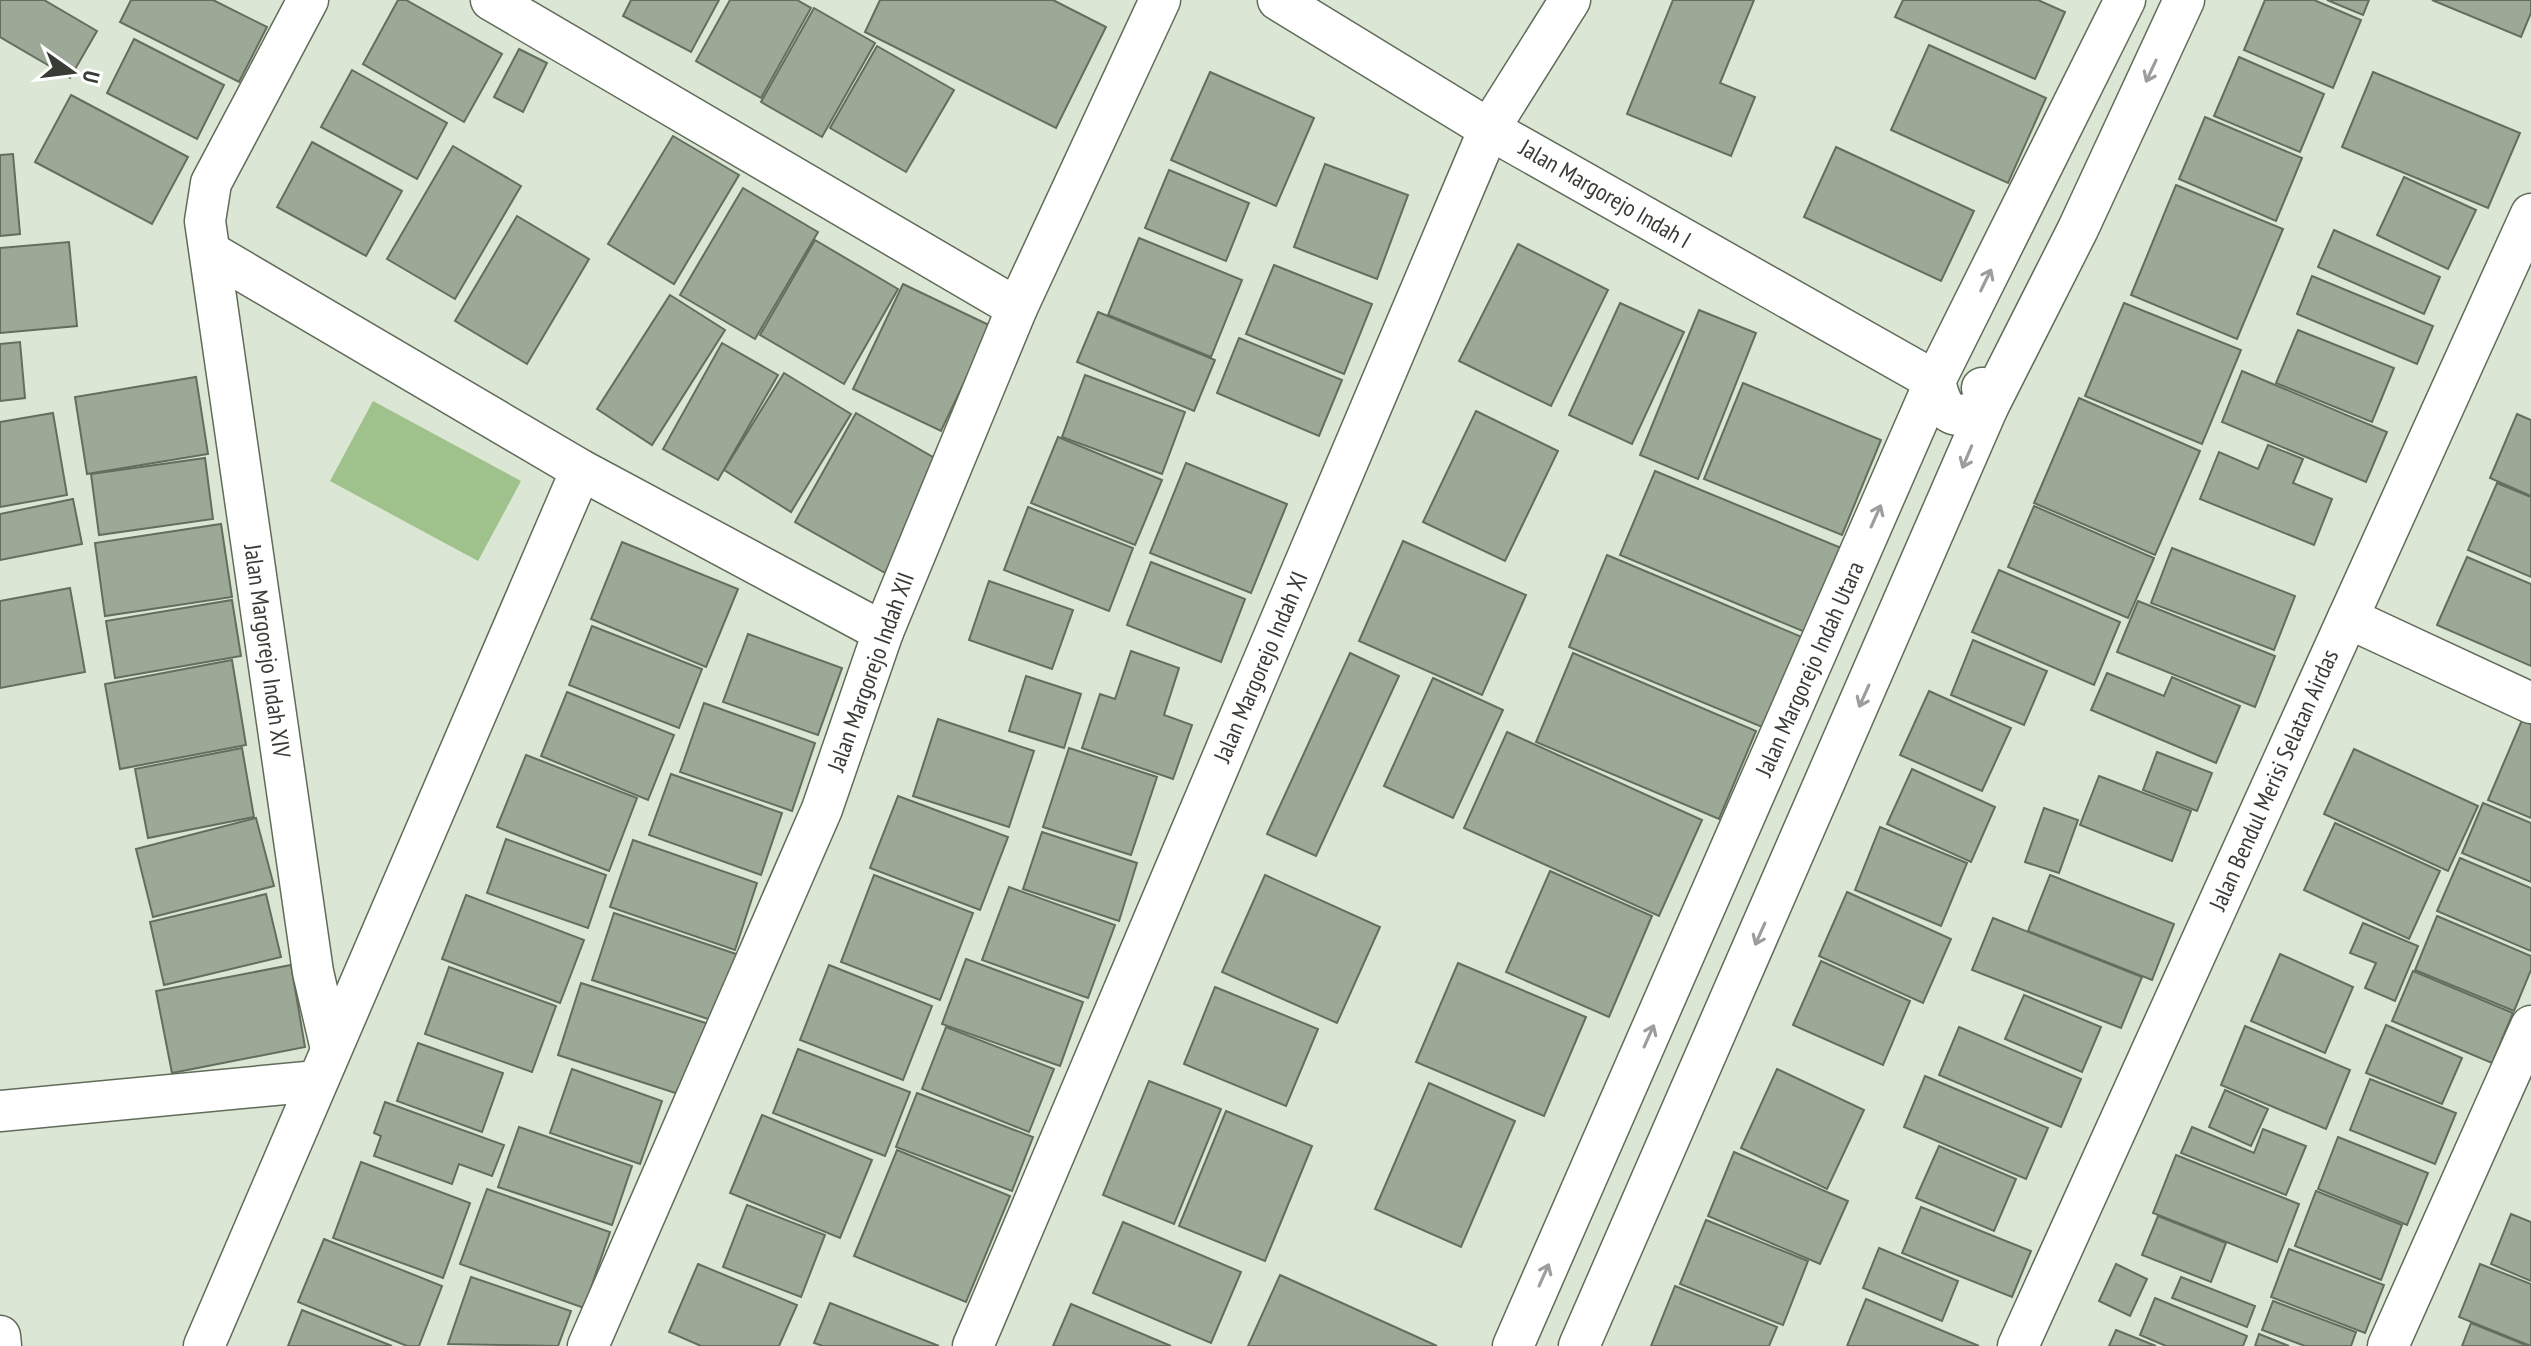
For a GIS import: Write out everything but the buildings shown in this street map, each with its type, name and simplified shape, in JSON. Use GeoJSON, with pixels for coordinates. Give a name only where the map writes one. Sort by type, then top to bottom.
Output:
{"type":"FeatureCollection","features":[{"type":"Feature","properties":{"kind":"street","name":"Jalan Margorejo Indah XIV"},"geometry":{"type":"LineString","coordinates":[[308,0],[211,183],[205,221],[324,1065]]}},
{"type":"Feature","properties":{"kind":"street"},"geometry":{"type":"LineString","coordinates":[[491,0],[1017,308]]}},
{"type":"Feature","properties":{"kind":"street","name":"Jalan Margorejo Indah XII"},"geometry":{"type":"LineString","coordinates":[[588,1346],[822,809],[883,632],[1017,308],[1160,0]]}},
{"type":"Feature","properties":{"kind":"street","name":"Jalan Margorejo Indah I"},"geometry":{"type":"LineString","coordinates":[[1278,0],[1489,129],[1935,381]]}},
{"type":"Feature","properties":{"kind":"street","name":"Jalan Margorejo Indah XI"},"geometry":{"type":"LineString","coordinates":[[973,1346],[1489,129],[1570,0]]}},
{"type":"Feature","properties":{"kind":"street","name":"Jalan Margorejo Indah Utara"},"geometry":{"type":"LineString","coordinates":[[1513,1346],[1935,381],[2125,0]]}},
{"type":"Feature","properties":{"kind":"street"},"geometry":{"type":"LineString","coordinates":[[1579,1346],[1988,407],[2078,229],[2184,0]]}},
{"type":"Feature","properties":{"kind":"street","name":"Jalan Bendul Merisi Selatan Airdas"},"geometry":{"type":"LineString","coordinates":[[2018,1346],[2531,214]]}},
{"type":"Feature","properties":{"kind":"street"},"geometry":{"type":"LineString","coordinates":[[210,252],[581,470],[883,632]]}},
{"type":"Feature","properties":{"kind":"street"},"geometry":{"type":"LineString","coordinates":[[1935,381],[1942,407],[1951,414],[1962,417],[1988,407]]}},
{"type":"Feature","properties":{"kind":"street"},"geometry":{"type":"LineString","coordinates":[[204,1346],[581,470]]}},
{"type":"Feature","properties":{"kind":"street"},"geometry":{"type":"LineString","coordinates":[[2348,618],[2531,703]]}},
{"type":"Feature","properties":{"kind":"street"},"geometry":{"type":"LineString","coordinates":[[2388,1346],[2531,1026]]}},
{"type":"Feature","properties":{"kind":"street"},"geometry":{"type":"LineString","coordinates":[[0,1111],[324,1065]]}},
{"type":"Feature","properties":{"kind":"street"},"geometry":{"type":"LineString","coordinates":[[0,1336],[1,1346]]}},
{"type":"Feature","properties":{"kind":"green space"},"geometry":{"type":"Polygon","coordinates":[[[373,401],[521,481],[478,561],[330,481],[373,401]]]}}]}
